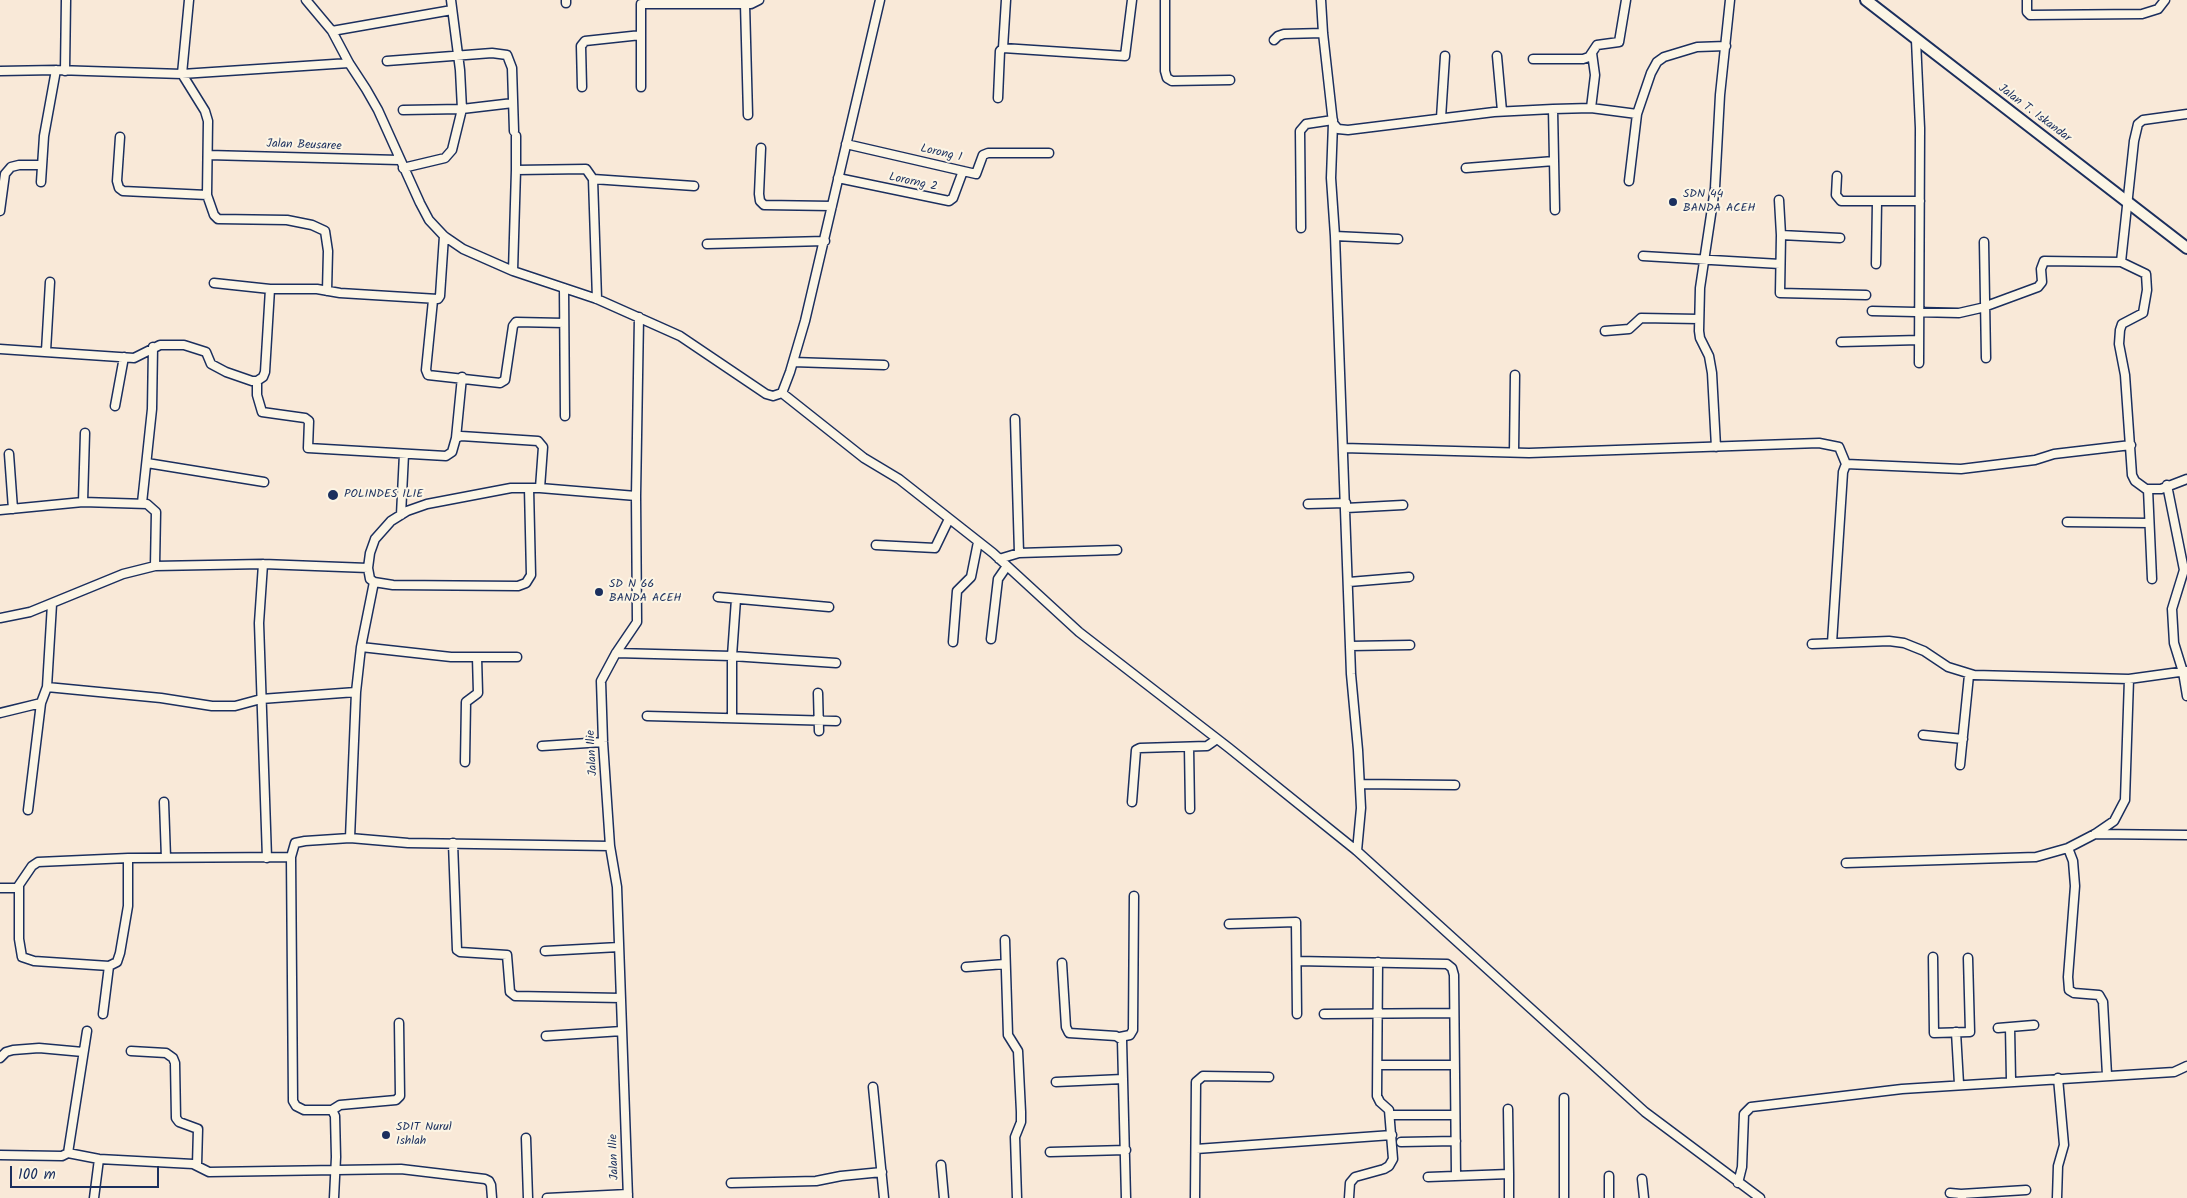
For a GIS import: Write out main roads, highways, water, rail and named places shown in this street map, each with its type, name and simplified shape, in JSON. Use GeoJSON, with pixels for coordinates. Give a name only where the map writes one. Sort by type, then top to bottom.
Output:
{"type":"FeatureCollection","features":[{"type":"Feature","properties":{"kind":"place","name":"SDN 44 BANDA ACEH"},"geometry":{"type":"Point","coordinates":[1673,202]}},
{"type":"Feature","properties":{"kind":"place","name":"POLINDES ILIE"},"geometry":{"type":"Point","coordinates":[333,495]}},
{"type":"Feature","properties":{"kind":"place","name":"SD N 66 BANDA ACEH"},"geometry":{"type":"Point","coordinates":[599,592]}},
{"type":"Feature","properties":{"kind":"place","name":"SDIT Nurul Ishlah"},"geometry":{"type":"Point","coordinates":[386,1135]}}]}
